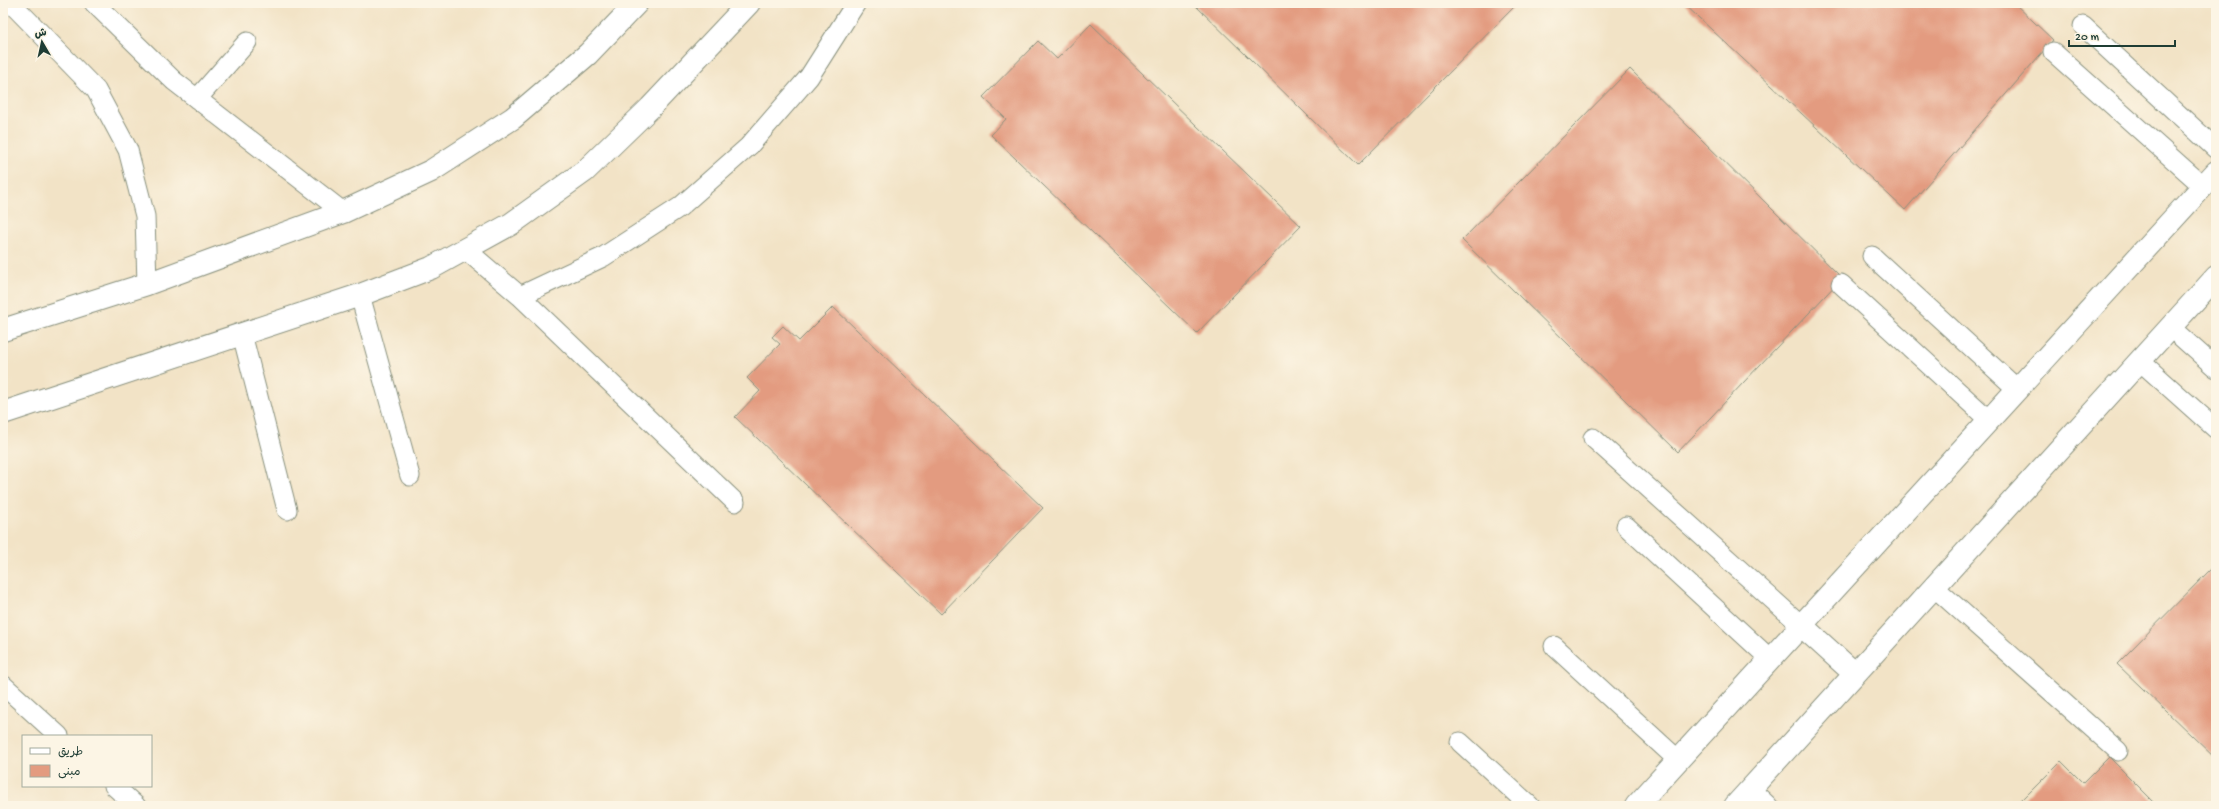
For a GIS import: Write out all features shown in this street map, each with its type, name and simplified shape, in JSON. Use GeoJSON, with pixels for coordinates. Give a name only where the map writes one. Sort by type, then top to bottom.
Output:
{"type":"FeatureCollection","features":[{"type":"Feature","properties":{"kind":"street"},"geometry":{"type":"LineString","coordinates":[[3,414],[360,295],[431,268],[511,224],[584,170],[650,108],[749,3]]}},
{"type":"Feature","properties":{"kind":"street"},"geometry":{"type":"LineString","coordinates":[[3,330],[147,284],[343,212],[431,170],[513,118],[588,54],[633,5]]}},
{"type":"Feature","properties":{"kind":"street"},"geometry":{"type":"LineString","coordinates":[[1636,806],[2210,179]]}},
{"type":"Feature","properties":{"kind":"street"},"geometry":{"type":"LineString","coordinates":[[1735,806],[2216,277]]}},
{"type":"Feature","properties":{"kind":"street"},"geometry":{"type":"LineString","coordinates":[[1801,625],[1855,674]]}},
{"type":"Feature","properties":{"kind":"lane"},"geometry":{"type":"LineString","coordinates":[[11,3],[96,90],[128,150],[145,216],[147,284]]}},
{"type":"Feature","properties":{"kind":"lane"},"geometry":{"type":"LineString","coordinates":[[94,3],[174,81],[343,212]]}},
{"type":"Feature","properties":{"kind":"lane"},"geometry":{"type":"LineString","coordinates":[[520,296],[603,257],[680,207],[749,146],[809,77],[856,3]]}},
{"type":"Feature","properties":{"kind":"lane"},"geometry":{"type":"LineString","coordinates":[[2083,26],[2216,149]]}},
{"type":"Feature","properties":{"kind":"lane"},"geometry":{"type":"LineString","coordinates":[[197,99],[247,42]]}},
{"type":"Feature","properties":{"kind":"lane"},"geometry":{"type":"LineString","coordinates":[[2053,52],[2210,179]]}},
{"type":"Feature","properties":{"kind":"lane"},"geometry":{"type":"LineString","coordinates":[[465,249],[520,296],[735,502]]}},
{"type":"Feature","properties":{"kind":"lane"},"geometry":{"type":"LineString","coordinates":[[1872,256],[2017,389]]}},
{"type":"Feature","properties":{"kind":"lane"},"geometry":{"type":"LineString","coordinates":[[1841,284],[1989,420]]}},
{"type":"Feature","properties":{"kind":"lane"},"geometry":{"type":"LineString","coordinates":[[360,295],[410,476]]}},
{"type":"Feature","properties":{"kind":"lane"},"geometry":{"type":"LineString","coordinates":[[2170,327],[2216,368]]}},
{"type":"Feature","properties":{"kind":"lane"},"geometry":{"type":"LineString","coordinates":[[242,334],[287,510]]}},
{"type":"Feature","properties":{"kind":"lane"},"geometry":{"type":"LineString","coordinates":[[2140,362],[2216,429]]}},
{"type":"Feature","properties":{"kind":"lane"},"geometry":{"type":"LineString","coordinates":[[1593,438],[1801,625]]}},
{"type":"Feature","properties":{"kind":"lane"},"geometry":{"type":"LineString","coordinates":[[1626,526],[1770,659]]}},
{"type":"Feature","properties":{"kind":"lane"},"geometry":{"type":"LineString","coordinates":[[1934,587],[2118,751]]}},
{"type":"Feature","properties":{"kind":"lane"},"geometry":{"type":"LineString","coordinates":[[1554,646],[1678,760]]}},
{"type":"Feature","properties":{"kind":"lane"},"geometry":{"type":"LineString","coordinates":[[3,685],[58,735]]}},
{"type":"Feature","properties":{"kind":"lane"},"geometry":{"type":"LineString","coordinates":[[1460,742],[1530,806]]}},
{"type":"Feature","properties":{"kind":"lane"},"geometry":{"type":"LineString","coordinates":[[115,787],[136,806]]}},
{"type":"Feature","properties":{"kind":"lane"},"geometry":{"type":"LineString","coordinates":[[1750,789],[1768,806]]}},
{"type":"Feature","properties":{"kind":"building"},"geometry":{"type":"Polygon","coordinates":[[[1193,3],[1518,3],[1358,165],[1193,3]]]}},
{"type":"Feature","properties":{"kind":"building"},"geometry":{"type":"Polygon","coordinates":[[[1683,3],[2014,3],[2053,40],[1905,210],[1683,3]]]}},
{"type":"Feature","properties":{"kind":"building"},"geometry":{"type":"Polygon","coordinates":[[[1091,24],[1301,226],[1197,333],[991,135],[1006,119],[983,97],[1038,41],[1057,59],[1091,24]]]}},
{"type":"Feature","properties":{"kind":"building"},"geometry":{"type":"Polygon","coordinates":[[[1630,69],[1842,278],[1678,452],[1462,240],[1630,69]]]}},
{"type":"Feature","properties":{"kind":"building"},"geometry":{"type":"Polygon","coordinates":[[[833,307],[1043,508],[941,614],[735,417],[760,391],[747,378],[780,344],[772,337],[783,326],[799,341],[833,307]]]}},
{"type":"Feature","properties":{"kind":"building"},"geometry":{"type":"Polygon","coordinates":[[[2216,564],[2216,759],[2117,664],[2216,564]]]}},
{"type":"Feature","properties":{"kind":"building"},"geometry":{"type":"Polygon","coordinates":[[[2109,757],[2158,806],[2016,806],[2061,761],[2083,783],[2109,757]]]}}]}
